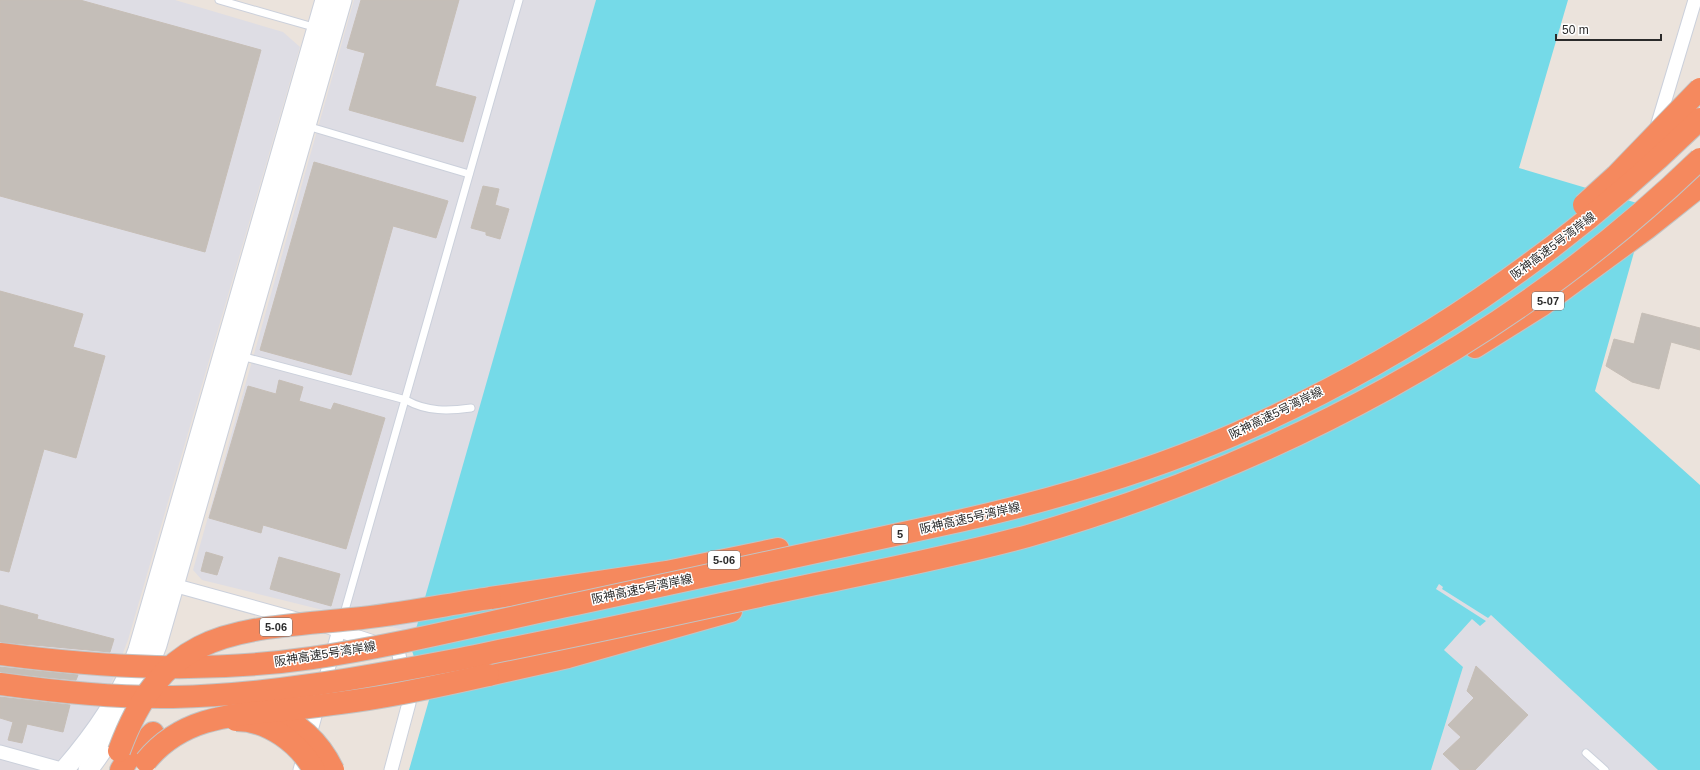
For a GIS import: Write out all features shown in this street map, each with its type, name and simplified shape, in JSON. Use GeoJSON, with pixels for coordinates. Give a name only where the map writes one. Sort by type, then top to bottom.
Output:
{"type":"FeatureCollection","features":[{"type":"Feature","properties":{"kind":"highway"},"geometry":{"type":"LineString","coordinates":[[1467,307],[1562,226],[1610,181],[1700,89]]}},
{"type":"Feature","properties":{"kind":"highway","name":"阪神高速5号湾岸線"},"geometry":{"type":"LineString","coordinates":[[0,654],[97,666],[153,668],[258,664],[311,658],[424,637],[959,521],[1019,507],[1121,477],[1232,435],[1290,408],[1352,376],[1467,307],[1521,271],[1579,228],[1623,191],[1700,119]]}},
{"type":"Feature","properties":{"kind":"highway"},"geometry":{"type":"LineString","coordinates":[[0,684],[62,692],[150,697],[221,695],[284,690],[379,675],[574,636],[966,552],[1023,537],[1132,504],[1235,464],[1381,393],[1483,331],[1542,291],[1637,217],[1700,159]]}},
{"type":"Feature","properties":{"kind":"highway","name":"5-07"},"geometry":{"type":"LineString","coordinates":[[1381,393],[1431,372],[1488,340],[1548,300],[1647,228],[1700,186]]}},
{"type":"Feature","properties":{"kind":"highway","name":"5-06"},"geometry":{"type":"LineString","coordinates":[[114,770],[132,720],[140,704],[162,674],[178,660],[194,650],[230,634],[255,629],[368,617],[667,572],[861,532],[959,521]]}},
{"type":"Feature","properties":{"kind":"highway"},"geometry":{"type":"LineString","coordinates":[[140,770],[155,750],[166,740],[196,724],[244,714],[370,699],[568,657],[651,635],[838,579]]}},
{"type":"Feature","properties":{"kind":"highway"},"geometry":{"type":"LineString","coordinates":[[140,770],[156,751],[160,738],[183,717],[200,711],[232,706],[248,707],[278,715],[294,724],[307,734],[320,748],[333,770]]}},
{"type":"Feature","properties":{"kind":"highway"},"geometry":{"type":"LineString","coordinates":[[121,770],[131,754],[160,738],[212,722],[241,720],[254,723],[279,734],[300,750],[314,770]]}},
{"type":"Feature","properties":{"kind":"street"},"geometry":{"type":"LineString","coordinates":[[299,123],[317,28],[325,0]]}},
{"type":"Feature","properties":{"kind":"street"},"geometry":{"type":"LineString","coordinates":[[0,752],[64,770],[101,723],[129,676],[167,583],[299,123],[342,0]]}},
{"type":"Feature","properties":{"kind":"street"},"geometry":{"type":"LineString","coordinates":[[1640,185],[1695,0]]}},
{"type":"Feature","properties":{"kind":"street"},"geometry":{"type":"LineString","coordinates":[[167,583],[339,630],[398,650],[409,703],[391,770]]}},
{"type":"Feature","properties":{"kind":"street"},"geometry":{"type":"LineString","coordinates":[[88,770],[110,741],[146,678],[158,645],[167,583]]}},
{"type":"Feature","properties":{"kind":"street"},"geometry":{"type":"LineString","coordinates":[[300,770],[339,630]]}},
{"type":"Feature","properties":{"kind":"lane"},"geometry":{"type":"LineString","coordinates":[[219,0],[317,28]]}},
{"type":"Feature","properties":{"kind":"lane"},"geometry":{"type":"LineString","coordinates":[[339,630],[406,400],[519,0]]}},
{"type":"Feature","properties":{"kind":"lane"},"geometry":{"type":"LineString","coordinates":[[299,123],[469,174]]}},
{"type":"Feature","properties":{"kind":"lane"},"geometry":{"type":"LineString","coordinates":[[233,354],[406,400],[416,405],[446,411],[471,408]]}},
{"type":"Feature","properties":{"kind":"lane"},"geometry":{"type":"LineString","coordinates":[[1586,753],[1605,770]]}},
{"type":"Feature","properties":{"kind":"shaded area"},"geometry":{"type":"Polygon","coordinates":[[[0,0],[175,0],[283,32],[300,47],[128,640],[99,715],[69,755],[50,770],[0,770],[0,0]]]}},
{"type":"Feature","properties":{"kind":"shaded area"},"geometry":{"type":"Polygon","coordinates":[[[354,0],[596,0],[416,633],[202,580],[193,570],[354,0]]]}},
{"type":"Feature","properties":{"kind":"shaded area"},"geometry":{"type":"Polygon","coordinates":[[[1439,584],[1443,587],[1442,589],[1488,618],[1491,615],[1658,770],[1431,770],[1463,667],[1444,650],[1473,618],[1486,621],[1436,589],[1439,584]]]}},
{"type":"Feature","properties":{"kind":"water"},"geometry":{"type":"Polygon","coordinates":[[[596,0],[1568,0],[1519,168],[1647,206],[1595,391],[1700,485],[1700,770],[1658,770],[1491,615],[1488,618],[1442,589],[1443,587],[1439,584],[1436,589],[1486,621],[1480,626],[1472,619],[1444,650],[1463,667],[1431,770],[409,770],[429,700],[412,651],[412,643],[596,0]]]}},
{"type":"Feature","properties":{"kind":"building"},"geometry":{"type":"Polygon","coordinates":[[[0,0],[80,0],[261,50],[205,252],[0,196],[0,0]]]}},
{"type":"Feature","properties":{"kind":"building"},"geometry":{"type":"Polygon","coordinates":[[[361,0],[459,0],[435,86],[476,97],[463,142],[349,110],[365,53],[347,48],[361,0]]]}},
{"type":"Feature","properties":{"kind":"building"},"geometry":{"type":"Polygon","coordinates":[[[314,162],[448,201],[436,238],[393,226],[351,375],[260,350],[314,162]]]}},
{"type":"Feature","properties":{"kind":"building"},"geometry":{"type":"Polygon","coordinates":[[[483,186],[499,189],[495,205],[509,209],[500,239],[486,235],[486,232],[471,228],[483,186]]]}},
{"type":"Feature","properties":{"kind":"building"},"geometry":{"type":"Polygon","coordinates":[[[0,291],[83,314],[73,347],[105,356],[76,458],[44,449],[9,572],[0,570],[0,291]]]}},
{"type":"Feature","properties":{"kind":"building"},"geometry":{"type":"Polygon","coordinates":[[[1642,313],[1700,328],[1700,350],[1671,342],[1659,389],[1632,382],[1606,366],[1614,339],[1634,344],[1642,313]]]}},
{"type":"Feature","properties":{"kind":"building"},"geometry":{"type":"Polygon","coordinates":[[[279,380],[303,387],[299,401],[331,410],[334,403],[385,418],[346,549],[263,525],[261,533],[209,518],[248,386],[276,394],[279,380]]]}},
{"type":"Feature","properties":{"kind":"building"},"geometry":{"type":"Polygon","coordinates":[[[206,552],[223,557],[217,575],[201,571],[206,552]]]}},
{"type":"Feature","properties":{"kind":"building"},"geometry":{"type":"Polygon","coordinates":[[[279,557],[340,574],[331,606],[270,589],[279,557]]]}},
{"type":"Feature","properties":{"kind":"building"},"geometry":{"type":"Polygon","coordinates":[[[0,605],[38,615],[37,619],[114,639],[110,652],[0,642],[0,605]]]}},
{"type":"Feature","properties":{"kind":"building"},"geometry":{"type":"Polygon","coordinates":[[[1476,666],[1528,715],[1475,770],[1460,770],[1443,754],[1461,737],[1448,725],[1474,698],[1467,691],[1476,666]]]}},
{"type":"Feature","properties":{"kind":"building"},"geometry":{"type":"Polygon","coordinates":[[[0,667],[78,675],[76,680],[44,677],[0,672],[0,667]]]}},
{"type":"Feature","properties":{"kind":"building"},"geometry":{"type":"Polygon","coordinates":[[[0,697],[70,705],[63,732],[27,724],[22,743],[8,740],[13,722],[0,718],[0,697]]]}}]}
